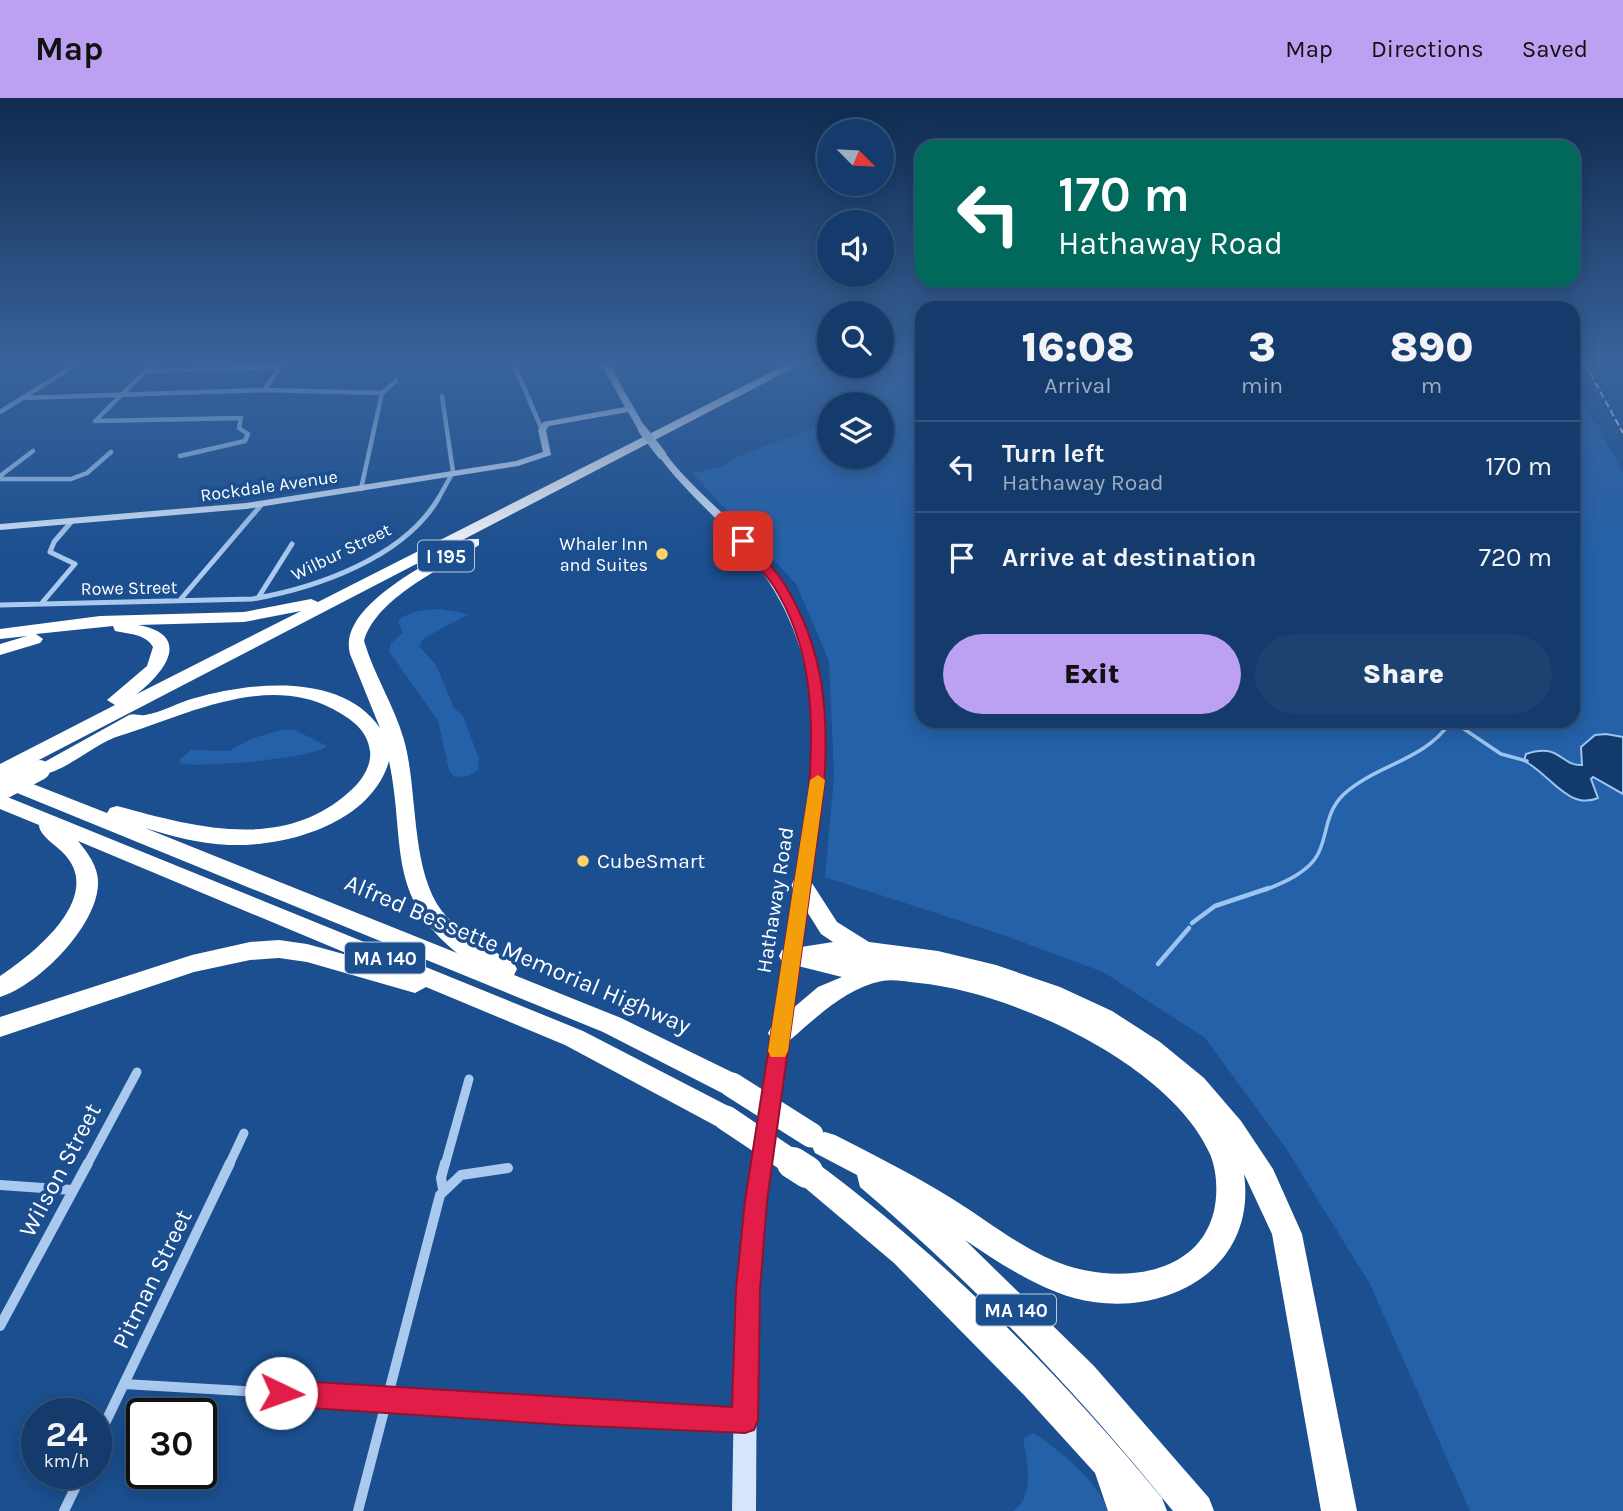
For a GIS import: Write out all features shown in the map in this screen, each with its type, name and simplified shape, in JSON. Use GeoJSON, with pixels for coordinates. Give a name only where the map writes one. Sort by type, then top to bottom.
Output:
{"type":"FeatureCollection","features":[{"type":"Feature","properties":{"kind":"highway","name":"I 195"},"geometry":{"type":"LineString","coordinates":[[8,768],[667,430]]}},
{"type":"Feature","properties":{"kind":"highway","name":"I 195"},"geometry":{"type":"LineString","coordinates":[[0,791],[688,430]]}},
{"type":"Feature","properties":{"kind":"highway"},"geometry":{"type":"LineString","coordinates":[[480,539],[380,604],[364,619],[355,635],[361,661],[397,752],[412,873],[428,908],[463,944],[612,1025]]}},
{"type":"Feature","properties":{"kind":"highway"},"geometry":{"type":"LineString","coordinates":[[0,634],[110,620],[260,615],[311,604],[369,583]]}},
{"type":"Feature","properties":{"kind":"highway"},"geometry":{"type":"LineString","coordinates":[[0,650],[63,632],[110,627],[145,632],[158,642],[162,649],[159,665],[138,686],[8,768]]}},
{"type":"Feature","properties":{"kind":"highway"},"geometry":{"type":"LineString","coordinates":[[45,808],[92,806],[198,835],[230,838],[266,835],[303,826],[347,803],[376,773],[379,753],[371,728],[350,709],[312,693],[280,690],[241,693],[196,703],[80,749]]}},
{"type":"Feature","properties":{"kind":"highway","name":"Alfred Bessette Memorial Highway"},"geometry":{"type":"LineString","coordinates":[[0,778],[45,808],[574,1038],[726,1118],[807,1172],[860,1212],[922,1267],[1100,1451],[1149,1511]]}},
{"type":"Feature","properties":{"kind":"highway","name":"Alfred Bessette Memorial Highway"},"geometry":{"type":"LineString","coordinates":[[0,802],[45,808],[612,1025],[732,1086],[818,1139],[916,1216],[1007,1301],[1098,1396],[1196,1511]]}},
{"type":"Feature","properties":{"kind":"highway"},"geometry":{"type":"LineString","coordinates":[[0,988],[58,941],[79,914],[87,891],[85,870],[45,808]]}},
{"type":"Feature","properties":{"kind":"highway"},"geometry":{"type":"LineString","coordinates":[[802,886],[813,908],[829,928],[864,949]]}},
{"type":"Feature","properties":{"kind":"highway"},"geometry":{"type":"LineString","coordinates":[[791,956],[835,947],[864,949],[984,970],[1065,999],[1117,1026],[1188,1079],[1217,1109],[1261,1172],[1287,1234],[1339,1511]]}},
{"type":"Feature","properties":{"kind":"highway"},"geometry":{"type":"LineString","coordinates":[[0,1027],[213,957],[279,949],[338,960],[574,1038]]}},
{"type":"Feature","properties":{"kind":"highway"},"geometry":{"type":"LineString","coordinates":[[791,956],[817,965],[957,979],[1017,995],[1060,1013],[1130,1053],[1179,1095],[1215,1137],[1230,1173],[1231,1193],[1225,1229],[1207,1258],[1181,1277],[1142,1288],[1091,1287],[1022,1259],[919,1194],[818,1139]]}},
{"type":"Feature","properties":{"kind":"highway"},"geometry":{"type":"LineString","coordinates":[[781,1033],[827,994],[857,980],[885,972]]}},
{"type":"Feature","properties":{"kind":"highway"},"geometry":{"type":"LineString","coordinates":[[1100,1451],[1126,1511]]}},
{"type":"Feature","properties":{"kind":"main road","name":"Rockdale Avenue"},"geometry":{"type":"LineString","coordinates":[[0,527],[262,504],[361,489],[543,456],[550,449],[542,430]]}},
{"type":"Feature","properties":{"kind":"main road","name":"Hathaway Road"},"geometry":{"type":"LineString","coordinates":[[643,430],[662,455],[766,567],[788,601],[808,648],[819,700],[820,752],[753,1234],[747,1316],[744,1511]]}},
{"type":"Feature","properties":{"kind":"street"},"geometry":{"type":"LineString","coordinates":[[180,456],[245,441],[248,434],[242,430]]}},
{"type":"Feature","properties":{"kind":"street"},"geometry":{"type":"LineString","coordinates":[[361,489],[374,430]]}},
{"type":"Feature","properties":{"kind":"street"},"geometry":{"type":"LineString","coordinates":[[447,430],[453,472]]}},
{"type":"Feature","properties":{"kind":"street"},"geometry":{"type":"LineString","coordinates":[[0,477],[33,452]]}},
{"type":"Feature","properties":{"kind":"street"},"geometry":{"type":"LineString","coordinates":[[0,477],[71,479],[87,473],[111,452]]}},
{"type":"Feature","properties":{"kind":"street","name":"Wilbur Street"},"geometry":{"type":"LineString","coordinates":[[258,598],[300,589],[398,540],[420,524],[453,472]]}},
{"type":"Feature","properties":{"kind":"street"},"geometry":{"type":"LineString","coordinates":[[180,600],[262,504]]}},
{"type":"Feature","properties":{"kind":"street"},"geometry":{"type":"LineString","coordinates":[[41,604],[75,564],[50,552],[54,542],[72,522]]}},
{"type":"Feature","properties":{"kind":"street"},"geometry":{"type":"LineString","coordinates":[[258,598],[292,544]]}},
{"type":"Feature","properties":{"kind":"street","name":"Rowe Street"},"geometry":{"type":"LineString","coordinates":[[0,605],[258,598]]}},
{"type":"Feature","properties":{"kind":"street","name":"Wilson Street"},"geometry":{"type":"LineString","coordinates":[[0,1326],[137,1072]]}},
{"type":"Feature","properties":{"kind":"street"},"geometry":{"type":"LineString","coordinates":[[358,1511],[443,1189],[441,1178],[469,1079]]}},
{"type":"Feature","properties":{"kind":"street","name":"Pitman Street"},"geometry":{"type":"LineString","coordinates":[[112,1409],[244,1133]]}},
{"type":"Feature","properties":{"kind":"street"},"geometry":{"type":"LineString","coordinates":[[443,1189],[467,1171],[508,1168]]}},
{"type":"Feature","properties":{"kind":"street"},"geometry":{"type":"LineString","coordinates":[[0,1185],[72,1190]]}},
{"type":"Feature","properties":{"kind":"street"},"geometry":{"type":"LineString","coordinates":[[124,1384],[565,1412],[745,1420]]}},
{"type":"Feature","properties":{"kind":"street"},"geometry":{"type":"LineString","coordinates":[[64,1511],[75,1489]]}},
{"type":"Feature","properties":{"kind":"shaded area"},"geometry":{"type":"Polygon","coordinates":[[[808,430],[817,430],[817,469],[894,469],[894,430],[915,430],[915,728],[1580,728],[1580,430],[1599,430],[1623,472],[1623,1511],[1470,1511],[1370,1284],[1285,1147],[1205,1038],[1103,972],[1006,936],[825,877],[834,776],[829,661],[796,584],[692,473],[724,466],[737,457],[808,430]]]}},
{"type":"Feature","properties":{"kind":"shaded area"},"geometry":{"type":"Polygon","coordinates":[[[441,609],[469,614],[424,638],[419,646],[436,665],[454,708],[463,716],[479,759],[478,770],[468,776],[454,777],[449,770],[438,721],[389,651],[391,643],[403,633],[398,621],[413,613],[441,609]]]}},
{"type":"Feature","properties":{"kind":"shaded area"},"geometry":{"type":"Polygon","coordinates":[[[281,730],[295,730],[327,746],[302,755],[258,761],[194,765],[182,764],[179,760],[191,750],[229,751],[253,738],[281,730]]]}},
{"type":"Feature","properties":{"kind":"shaded area"},"geometry":{"type":"Polygon","coordinates":[[[1595,735],[1623,737],[1623,794],[1593,777],[1591,779],[1598,798],[1587,801],[1577,799],[1524,761],[1526,754],[1546,751],[1582,765],[1581,747],[1595,735]]]}},
{"type":"Feature","properties":{"kind":"shaded area"},"geometry":{"type":"Polygon","coordinates":[[[1033,1433],[1077,1468],[1111,1511],[1013,1511],[1025,1496],[1027,1487],[1028,1467],[1023,1438],[1033,1433]]]}},
{"type":"Feature","properties":{"kind":"waterway"},"geometry":{"type":"LineString","coordinates":[[1265,890],[1295,876],[1314,860],[1333,809],[1343,795],[1369,776],[1426,746],[1445,728]]}},
{"type":"Feature","properties":{"kind":"waterway"},"geometry":{"type":"LineString","coordinates":[[1462,728],[1501,754],[1527,761]]}},
{"type":"Feature","properties":{"kind":"waterway"},"geometry":{"type":"LineString","coordinates":[[1192,923],[1215,906],[1269,888]]}},
{"type":"Feature","properties":{"kind":"waterway"},"geometry":{"type":"LineString","coordinates":[[1158,964],[1189,928]]}},
{"type":"Feature","properties":{"kind":"slow traffic"},"geometry":{"type":"LineString","coordinates":[[778,1051],[818,780]]}},
{"type":"Feature","properties":{"kind":"place","name":"Whaler Inn and Suites"},"geometry":{"type":"Point","coordinates":[662,554]}},
{"type":"Feature","properties":{"kind":"place","name":"CubeSmart"},"geometry":{"type":"Point","coordinates":[583,861]}},
{"type":"Feature","properties":{"kind":"route"},"geometry":{"type":"LineString","coordinates":[[281,1393],[565,1412],[745,1420],[748,1289],[756,1201],[820,763],[820,730],[816,683],[801,628],[778,584],[743,541]]}}]}
